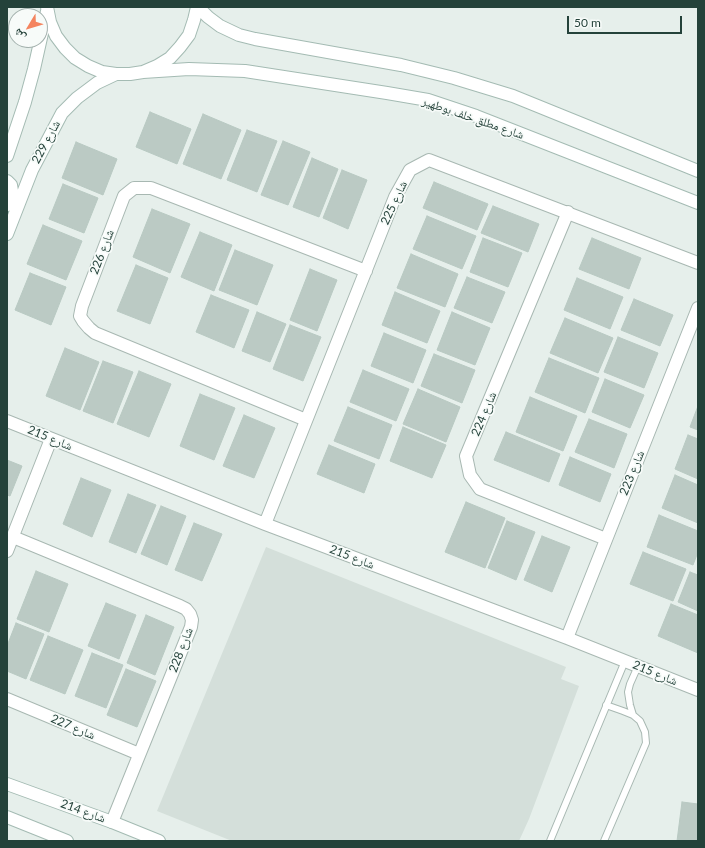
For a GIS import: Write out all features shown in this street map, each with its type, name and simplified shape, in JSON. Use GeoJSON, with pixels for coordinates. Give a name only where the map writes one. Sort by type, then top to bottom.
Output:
{"type":"FeatureCollection","features":[{"type":"Feature","properties":{"kind":"street"},"geometry":{"type":"LineString","coordinates":[[47,7],[50,22],[56,36],[75,58],[102,72],[116,74]]}},
{"type":"Feature","properties":{"kind":"street"},"geometry":{"type":"LineString","coordinates":[[7,156],[34,69],[47,7]]}},
{"type":"Feature","properties":{"kind":"street"},"geometry":{"type":"LineString","coordinates":[[143,72],[170,58],[180,47],[189,34],[198,7],[220,26],[239,35],[401,65],[454,78],[513,96],[698,171]]}},
{"type":"Feature","properties":{"kind":"street","name":"شارع مطلق خلف بوطهير"},"geometry":{"type":"LineString","coordinates":[[116,74],[189,69],[245,71],[428,100],[483,119],[698,203]]}},
{"type":"Feature","properties":{"kind":"street","name":"شارع 229"},"geometry":{"type":"LineString","coordinates":[[7,234],[32,170],[62,113],[77,98],[97,83],[116,74]]}},
{"type":"Feature","properties":{"kind":"street","name":"شارع 225"},"geometry":{"type":"LineString","coordinates":[[265,524],[395,197],[410,170],[430,160],[698,263]]}},
{"type":"Feature","properties":{"kind":"street"},"geometry":{"type":"LineString","coordinates":[[7,181],[11,185],[12,191],[7,205]]}},
{"type":"Feature","properties":{"kind":"street","name":"شارع 226"},"geometry":{"type":"LineString","coordinates":[[306,420],[95,333],[83,321],[80,316],[82,306],[124,196],[134,188],[151,188],[366,271]]}},
{"type":"Feature","properties":{"kind":"street","name":"شارع 224"},"geometry":{"type":"LineString","coordinates":[[568,212],[466,456],[470,475],[480,489],[606,538]]}},
{"type":"Feature","properties":{"kind":"street","name":"شارع 223"},"geometry":{"type":"LineString","coordinates":[[567,638],[698,308]]}},
{"type":"Feature","properties":{"kind":"street","name":"شارع 215"},"geometry":{"type":"LineString","coordinates":[[7,421],[265,524],[567,638],[698,690]]}},
{"type":"Feature","properties":{"kind":"street"},"geometry":{"type":"LineString","coordinates":[[7,551],[51,439]]}},
{"type":"Feature","properties":{"kind":"street","name":"شارع 228"},"geometry":{"type":"LineString","coordinates":[[13,537],[180,606],[186,609],[190,614],[192,620],[191,627],[112,822]]}},
{"type":"Feature","properties":{"kind":"street","name":"شارع 227"},"geometry":{"type":"LineString","coordinates":[[7,699],[139,754]]}},
{"type":"Feature","properties":{"kind":"street","name":"شارع 214"},"geometry":{"type":"LineString","coordinates":[[7,784],[112,822],[159,841]]}},
{"type":"Feature","properties":{"kind":"street"},"geometry":{"type":"LineString","coordinates":[[7,817],[67,841]]}},
{"type":"Feature","properties":{"kind":"lane"},"geometry":{"type":"LineString","coordinates":[[550,841],[625,661]]}},
{"type":"Feature","properties":{"kind":"lane"},"geometry":{"type":"LineString","coordinates":[[633,715],[628,692],[638,666]]}},
{"type":"Feature","properties":{"kind":"lane"},"geometry":{"type":"LineString","coordinates":[[604,841],[646,743],[645,732],[640,721],[633,715],[606,705]]}},
{"type":"Feature","properties":{"kind":"shaded area"},"geometry":{"type":"Polygon","coordinates":[[[266,547],[566,667],[561,679],[579,686],[529,819],[519,841],[232,841],[157,811],[266,547]]]}},
{"type":"Feature","properties":{"kind":"building"},"geometry":{"type":"Polygon","coordinates":[[[150,112],[191,129],[177,164],[136,147],[150,112]]]}},
{"type":"Feature","properties":{"kind":"building"},"geometry":{"type":"Polygon","coordinates":[[[203,114],[241,130],[221,179],[183,164],[203,114]]]}},
{"type":"Feature","properties":{"kind":"building"},"geometry":{"type":"Polygon","coordinates":[[[247,130],[277,141],[257,192],[227,180],[247,130]]]}},
{"type":"Feature","properties":{"kind":"building"},"geometry":{"type":"Polygon","coordinates":[[[283,141],[310,152],[288,205],[261,195],[283,141]]]}},
{"type":"Feature","properties":{"kind":"building"},"geometry":{"type":"Polygon","coordinates":[[[76,142],[117,159],[103,195],[62,178],[76,142]]]}},
{"type":"Feature","properties":{"kind":"building"},"geometry":{"type":"Polygon","coordinates":[[[312,158],[338,169],[319,217],[293,207],[312,158]]]}},
{"type":"Feature","properties":{"kind":"building"},"geometry":{"type":"Polygon","coordinates":[[[342,170],[367,180],[348,229],[323,218],[342,170]]]}},
{"type":"Feature","properties":{"kind":"building"},"geometry":{"type":"Polygon","coordinates":[[[434,182],[488,204],[477,230],[423,208],[434,182]]]}},
{"type":"Feature","properties":{"kind":"building"},"geometry":{"type":"Polygon","coordinates":[[[63,184],[98,198],[84,233],[49,219],[63,184]]]}},
{"type":"Feature","properties":{"kind":"building"},"geometry":{"type":"Polygon","coordinates":[[[493,206],[539,224],[528,252],[481,233],[493,206]]]}},
{"type":"Feature","properties":{"kind":"building"},"geometry":{"type":"Polygon","coordinates":[[[152,209],[190,224],[170,273],[133,257],[152,209]]]}},
{"type":"Feature","properties":{"kind":"building"},"geometry":{"type":"Polygon","coordinates":[[[427,216],[476,236],[462,269],[413,249],[427,216]]]}},
{"type":"Feature","properties":{"kind":"building"},"geometry":{"type":"Polygon","coordinates":[[[43,225],[82,241],[66,280],[27,264],[43,225]]]}},
{"type":"Feature","properties":{"kind":"building"},"geometry":{"type":"Polygon","coordinates":[[[200,232],[232,245],[214,291],[181,277],[200,232]]]}},
{"type":"Feature","properties":{"kind":"building"},"geometry":{"type":"Polygon","coordinates":[[[483,238],[522,253],[508,287],[470,272],[483,238]]]}},
{"type":"Feature","properties":{"kind":"building"},"geometry":{"type":"Polygon","coordinates":[[[592,238],[641,258],[629,289],[579,269],[592,238]]]}},
{"type":"Feature","properties":{"kind":"building"},"geometry":{"type":"Polygon","coordinates":[[[235,250],[273,265],[257,305],[219,290],[235,250]]]}},
{"type":"Feature","properties":{"kind":"building"},"geometry":{"type":"Polygon","coordinates":[[[411,254],[458,274],[445,307],[397,288],[411,254]]]}},
{"type":"Feature","properties":{"kind":"building"},"geometry":{"type":"Polygon","coordinates":[[[136,265],[168,278],[150,324],[117,311],[136,265]]]}},
{"type":"Feature","properties":{"kind":"building"},"geometry":{"type":"Polygon","coordinates":[[[310,269],[337,280],[317,331],[290,320],[310,269]]]}},
{"type":"Feature","properties":{"kind":"building"},"geometry":{"type":"Polygon","coordinates":[[[30,273],[66,287],[51,325],[15,310],[30,273]]]}},
{"type":"Feature","properties":{"kind":"building"},"geometry":{"type":"Polygon","coordinates":[[[467,277],[505,292],[492,323],[454,308],[467,277]]]}},
{"type":"Feature","properties":{"kind":"building"},"geometry":{"type":"Polygon","coordinates":[[[577,278],[623,297],[610,329],[564,310],[577,278]]]}},
{"type":"Feature","properties":{"kind":"building"},"geometry":{"type":"Polygon","coordinates":[[[395,292],[440,311],[427,343],[382,325],[395,292]]]}},
{"type":"Feature","properties":{"kind":"building"},"geometry":{"type":"Polygon","coordinates":[[[211,295],[249,310],[234,348],[196,332],[211,295]]]}},
{"type":"Feature","properties":{"kind":"building"},"geometry":{"type":"Polygon","coordinates":[[[634,299],[673,315],[660,346],[621,330],[634,299]]]}},
{"type":"Feature","properties":{"kind":"building"},"geometry":{"type":"Polygon","coordinates":[[[257,312],[286,324],[270,362],[242,351],[257,312]]]}},
{"type":"Feature","properties":{"kind":"building"},"geometry":{"type":"Polygon","coordinates":[[[452,312],[490,328],[475,365],[437,350],[452,312]]]}},
{"type":"Feature","properties":{"kind":"building"},"geometry":{"type":"Polygon","coordinates":[[[565,318],[613,338],[598,373],[550,353],[565,318]]]}},
{"type":"Feature","properties":{"kind":"building"},"geometry":{"type":"Polygon","coordinates":[[[290,325],[321,337],[303,381],[273,369],[290,325]]]}},
{"type":"Feature","properties":{"kind":"building"},"geometry":{"type":"Polygon","coordinates":[[[384,333],[426,350],[413,383],[371,366],[384,333]]]}},
{"type":"Feature","properties":{"kind":"building"},"geometry":{"type":"Polygon","coordinates":[[[618,337],[658,353],[644,388],[604,372],[618,337]]]}},
{"type":"Feature","properties":{"kind":"building"},"geometry":{"type":"Polygon","coordinates":[[[65,348],[99,362],[80,410],[46,396],[65,348]]]}},
{"type":"Feature","properties":{"kind":"building"},"geometry":{"type":"Polygon","coordinates":[[[434,354],[475,370],[462,403],[421,386],[434,354]]]}},
{"type":"Feature","properties":{"kind":"building"},"geometry":{"type":"Polygon","coordinates":[[[549,358],[599,378],[585,413],[535,392],[549,358]]]}},
{"type":"Feature","properties":{"kind":"building"},"geometry":{"type":"Polygon","coordinates":[[[103,361],[133,372],[113,423],[83,411],[103,361]]]}},
{"type":"Feature","properties":{"kind":"building"},"geometry":{"type":"Polygon","coordinates":[[[363,370],[409,389],[396,421],[350,402],[363,370]]]}},
{"type":"Feature","properties":{"kind":"building"},"geometry":{"type":"Polygon","coordinates":[[[139,371],[171,384],[149,437],[117,424],[139,371]]]}},
{"type":"Feature","properties":{"kind":"building"},"geometry":{"type":"Polygon","coordinates":[[[605,379],[644,395],[630,428],[592,412],[605,379]]]}},
{"type":"Feature","properties":{"kind":"building"},"geometry":{"type":"Polygon","coordinates":[[[418,389],[460,407],[446,442],[403,424],[418,389]]]}},
{"type":"Feature","properties":{"kind":"building"},"geometry":{"type":"Polygon","coordinates":[[[200,394],[235,408],[214,460],[180,446],[200,394]]]}},
{"type":"Feature","properties":{"kind":"building"},"geometry":{"type":"Polygon","coordinates":[[[530,397],[577,416],[563,451],[516,432],[530,397]]]}},
{"type":"Feature","properties":{"kind":"building"},"geometry":{"type":"Polygon","coordinates":[[[698,406],[698,430],[690,427],[698,406]]]}},
{"type":"Feature","properties":{"kind":"building"},"geometry":{"type":"Polygon","coordinates":[[[348,407],[392,425],[379,459],[334,441],[348,407]]]}},
{"type":"Feature","properties":{"kind":"building"},"geometry":{"type":"Polygon","coordinates":[[[244,415],[275,428],[254,478],[223,466],[244,415]]]}},
{"type":"Feature","properties":{"kind":"building"},"geometry":{"type":"Polygon","coordinates":[[[589,419],[627,434],[614,468],[575,452],[589,419]]]}},
{"type":"Feature","properties":{"kind":"building"},"geometry":{"type":"Polygon","coordinates":[[[403,427],[446,445],[432,478],[390,461],[403,427]]]}},
{"type":"Feature","properties":{"kind":"building"},"geometry":{"type":"Polygon","coordinates":[[[506,432],[560,454],[549,482],[494,460],[506,432]]]}},
{"type":"Feature","properties":{"kind":"building"},"geometry":{"type":"Polygon","coordinates":[[[688,435],[698,439],[698,479],[675,469],[688,435]]]}},
{"type":"Feature","properties":{"kind":"building"},"geometry":{"type":"Polygon","coordinates":[[[329,445],[375,464],[364,493],[317,474],[329,445]]]}},
{"type":"Feature","properties":{"kind":"building"},"geometry":{"type":"Polygon","coordinates":[[[570,457],[611,474],[600,502],[559,485],[570,457]]]}},
{"type":"Feature","properties":{"kind":"building"},"geometry":{"type":"Polygon","coordinates":[[[7,460],[22,466],[10,496],[7,495],[7,460]]]}},
{"type":"Feature","properties":{"kind":"building"},"geometry":{"type":"Polygon","coordinates":[[[675,475],[698,485],[698,523],[662,508],[675,475]]]}},
{"type":"Feature","properties":{"kind":"building"},"geometry":{"type":"Polygon","coordinates":[[[81,478],[111,490],[92,537],[63,524],[81,478]]]}},
{"type":"Feature","properties":{"kind":"building"},"geometry":{"type":"Polygon","coordinates":[[[128,494],[156,505],[136,553],[109,542],[128,494]]]}},
{"type":"Feature","properties":{"kind":"building"},"geometry":{"type":"Polygon","coordinates":[[[466,502],[505,518],[485,568],[445,552],[466,502]]]}},
{"type":"Feature","properties":{"kind":"building"},"geometry":{"type":"Polygon","coordinates":[[[161,506],[186,516],[167,565],[141,554],[161,506]]]}},
{"type":"Feature","properties":{"kind":"building"},"geometry":{"type":"Polygon","coordinates":[[[659,515],[698,531],[698,552],[693,565],[647,547],[659,515]]]}},
{"type":"Feature","properties":{"kind":"building"},"geometry":{"type":"Polygon","coordinates":[[[507,521],[535,532],[516,580],[488,568],[507,521]]]}},
{"type":"Feature","properties":{"kind":"building"},"geometry":{"type":"Polygon","coordinates":[[[194,523],[222,534],[202,581],[175,570],[194,523]]]}},
{"type":"Feature","properties":{"kind":"building"},"geometry":{"type":"Polygon","coordinates":[[[542,536],[570,547],[552,592],[524,580],[542,536]]]}},
{"type":"Feature","properties":{"kind":"building"},"geometry":{"type":"Polygon","coordinates":[[[643,552],[686,569],[673,601],[630,584],[643,552]]]}},
{"type":"Feature","properties":{"kind":"building"},"geometry":{"type":"Polygon","coordinates":[[[36,571],[68,584],[49,632],[17,619],[36,571]]]}},
{"type":"Feature","properties":{"kind":"building"},"geometry":{"type":"Polygon","coordinates":[[[690,572],[698,575],[698,611],[678,602],[690,572]]]}},
{"type":"Feature","properties":{"kind":"building"},"geometry":{"type":"Polygon","coordinates":[[[106,603],[136,615],[119,659],[88,646],[106,603]]]}},
{"type":"Feature","properties":{"kind":"building"},"geometry":{"type":"Polygon","coordinates":[[[671,604],[698,615],[698,653],[658,636],[671,604]]]}},
{"type":"Feature","properties":{"kind":"building"},"geometry":{"type":"Polygon","coordinates":[[[146,615],[174,627],[155,675],[127,663],[146,615]]]}},
{"type":"Feature","properties":{"kind":"building"},"geometry":{"type":"Polygon","coordinates":[[[16,623],[44,634],[26,679],[7,671],[7,646],[16,623]]]}},
{"type":"Feature","properties":{"kind":"building"},"geometry":{"type":"Polygon","coordinates":[[[48,636],[83,650],[65,694],[30,680],[48,636]]]}},
{"type":"Feature","properties":{"kind":"building"},"geometry":{"type":"Polygon","coordinates":[[[92,653],[123,665],[106,708],[75,696],[92,653]]]}},
{"type":"Feature","properties":{"kind":"building"},"geometry":{"type":"Polygon","coordinates":[[[126,669],[156,681],[137,727],[107,715],[126,669]]]}},
{"type":"Feature","properties":{"kind":"building"},"geometry":{"type":"Polygon","coordinates":[[[682,802],[698,804],[698,841],[677,841],[682,802]]]}}]}
